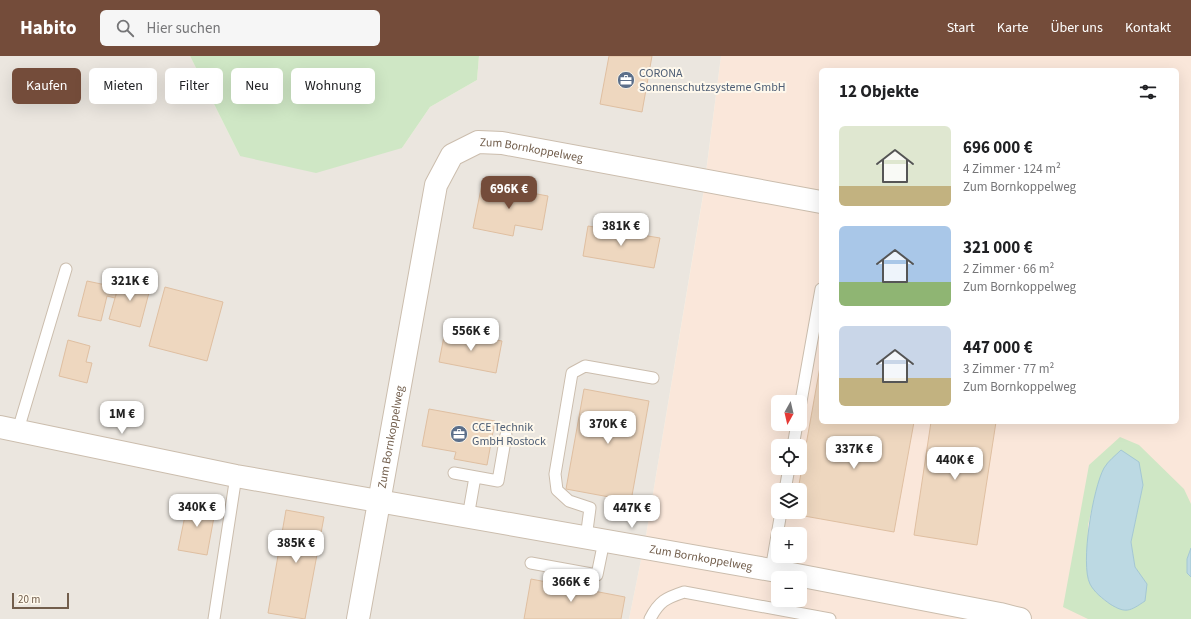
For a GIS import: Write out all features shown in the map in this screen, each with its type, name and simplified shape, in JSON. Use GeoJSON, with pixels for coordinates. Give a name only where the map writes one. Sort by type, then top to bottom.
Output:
{"type":"FeatureCollection","features":[{"type":"Feature","properties":{"kind":"street","name":"Zum Bornkoppelweg"},"geometry":{"type":"LineString","coordinates":[[358,619],[436,185],[452,155],[478,142],[502,143],[819,202]]}},
{"type":"Feature","properties":{"kind":"street","name":"Zum Bornkoppelweg"},"geometry":{"type":"LineString","coordinates":[[9,429],[236,476],[771,570],[1020,619]]}},
{"type":"Feature","properties":{"kind":"lane"},"geometry":{"type":"LineString","coordinates":[[9,429],[66,269]]}},
{"type":"Feature","properties":{"kind":"lane"},"geometry":{"type":"LineString","coordinates":[[802,395],[819,300]]}},
{"type":"Feature","properties":{"kind":"lane"},"geometry":{"type":"LineString","coordinates":[[531,563],[597,575],[590,508],[569,501],[557,490],[555,474],[572,373],[585,366],[653,378]]}},
{"type":"Feature","properties":{"kind":"lane"},"geometry":{"type":"LineString","coordinates":[[454,473],[498,481],[506,435]]}},
{"type":"Feature","properties":{"kind":"lane"},"geometry":{"type":"LineString","coordinates":[[214,619],[236,476]]}},
{"type":"Feature","properties":{"kind":"lane"},"geometry":{"type":"LineString","coordinates":[[468,517],[475,477]]}},
{"type":"Feature","properties":{"kind":"lane"},"geometry":{"type":"LineString","coordinates":[[771,570],[781,519]]}},
{"type":"Feature","properties":{"kind":"lane"},"geometry":{"type":"LineString","coordinates":[[650,619],[658,605],[671,596],[684,592],[830,619]]}},
{"type":"Feature","properties":{"kind":"shaded area"},"geometry":{"type":"Polygon","coordinates":[[[0,56],[190,56],[196,68],[165,68],[165,104],[214,104],[240,156],[402,148],[430,107],[477,80],[479,56],[721,56],[703,195],[646,535],[629,619],[0,619],[0,56]]]}},
{"type":"Feature","properties":{"kind":"shaded area"},"geometry":{"type":"Polygon","coordinates":[[[721,56],[1191,56],[1191,619],[629,619],[646,535],[703,196],[721,56]]]}},
{"type":"Feature","properties":{"kind":"green space"},"geometry":{"type":"Polygon","coordinates":[[[190,56],[479,56],[477,80],[430,107],[402,148],[316,173],[240,156],[214,104],[223,104],[223,68],[196,68],[190,56]]]}},
{"type":"Feature","properties":{"kind":"green space"},"geometry":{"type":"Polygon","coordinates":[[[1120,437],[1139,445],[1184,489],[1191,504],[1191,548],[1187,559],[1187,573],[1191,577],[1191,619],[1088,619],[1063,607],[1089,465],[1120,437]],[[1105,467],[1095,495],[1088,525],[1087,569],[1090,584],[1104,600],[1132,609],[1145,600],[1147,584],[1135,567],[1131,542],[1143,485],[1105,467]]]}},
{"type":"Feature","properties":{"kind":"water"},"geometry":{"type":"Polygon","coordinates":[[[1121,450],[1139,462],[1143,485],[1131,542],[1135,567],[1147,584],[1145,601],[1128,610],[1115,607],[1094,590],[1090,584],[1087,574],[1086,560],[1092,508],[1100,478],[1106,465],[1121,450]]]}},
{"type":"Feature","properties":{"kind":"water"},"geometry":{"type":"Polygon","coordinates":[[[1191,548],[1191,577],[1187,573],[1187,559],[1191,548]]]}},
{"type":"Feature","properties":{"kind":"building","name":"CORONA Sonnenschutzsysteme GmbH"},"geometry":{"type":"Polygon","coordinates":[[[609,56],[652,56],[642,112],[600,104],[609,56]]]}},
{"type":"Feature","properties":{"kind":"building"},"geometry":{"type":"Polygon","coordinates":[[[482,184],[548,196],[542,230],[515,225],[513,236],[473,228],[482,184]]]}},
{"type":"Feature","properties":{"kind":"building"},"geometry":{"type":"Polygon","coordinates":[[[588,226],[660,238],[654,268],[583,256],[588,226]]]}},
{"type":"Feature","properties":{"kind":"building"},"geometry":{"type":"Polygon","coordinates":[[[108,273],[121,277],[115,298],[107,296],[101,321],[78,316],[87,281],[106,285],[108,273]]]}},
{"type":"Feature","properties":{"kind":"building"},"geometry":{"type":"Polygon","coordinates":[[[121,277],[151,285],[140,327],[109,319],[121,277]]]}},
{"type":"Feature","properties":{"kind":"building"},"geometry":{"type":"Polygon","coordinates":[[[165,287],[223,302],[207,361],[149,346],[165,287]]]}},
{"type":"Feature","properties":{"kind":"building"},"geometry":{"type":"Polygon","coordinates":[[[445,331],[502,341],[496,373],[439,362],[445,331]]]}},
{"type":"Feature","properties":{"kind":"building"},"geometry":{"type":"Polygon","coordinates":[[[68,340],[90,346],[86,362],[92,363],[87,383],[59,376],[68,340]]]}},
{"type":"Feature","properties":{"kind":"building"},"geometry":{"type":"Polygon","coordinates":[[[819,372],[819,424],[914,424],[894,532],[807,516],[807,483],[799,483],[801,475],[807,475],[807,440],[819,372]]]}},
{"type":"Feature","properties":{"kind":"building"},"geometry":{"type":"Polygon","coordinates":[[[584,389],[649,401],[631,501],[566,489],[584,389]]]}},
{"type":"Feature","properties":{"kind":"building","name":"CCE Technik GmbH Rostock"},"geometry":{"type":"Polygon","coordinates":[[[429,409],[495,421],[487,465],[454,459],[456,452],[422,446],[429,409]]]}},
{"type":"Feature","properties":{"kind":"building"},"geometry":{"type":"Polygon","coordinates":[[[931,424],[996,424],[977,545],[914,535],[931,424]]]}},
{"type":"Feature","properties":{"kind":"building"},"geometry":{"type":"Polygon","coordinates":[[[188,501],[216,506],[207,555],[178,550],[188,501]]]}},
{"type":"Feature","properties":{"kind":"building"},"geometry":{"type":"Polygon","coordinates":[[[286,510],[324,517],[305,619],[268,613],[286,510]]]}},
{"type":"Feature","properties":{"kind":"building"},"geometry":{"type":"Polygon","coordinates":[[[531,579],[625,597],[621,619],[524,619],[531,579]]]}},
{"type":"Feature","properties":{"kind":"place","name":"CORONA Sonnenschutzsysteme GmbH"},"geometry":{"type":"Point","coordinates":[626,80]}},
{"type":"Feature","properties":{"kind":"place","name":"CCE Technik GmbH Rostock"},"geometry":{"type":"Point","coordinates":[459,434]}}]}
